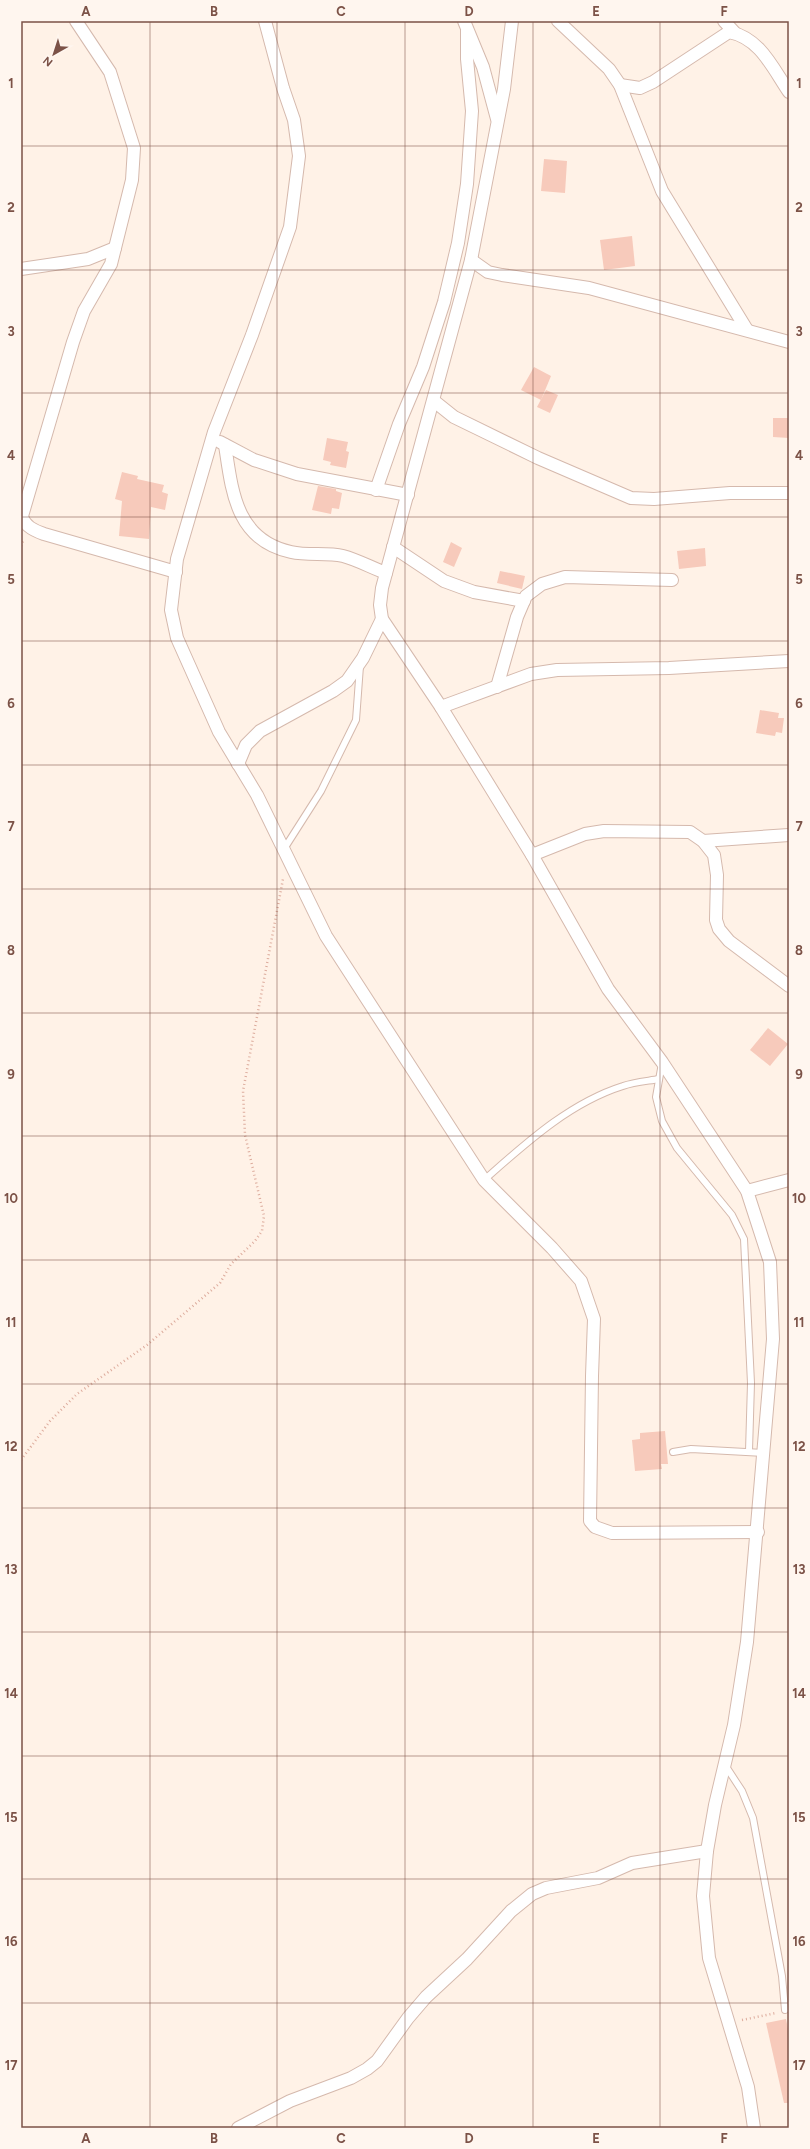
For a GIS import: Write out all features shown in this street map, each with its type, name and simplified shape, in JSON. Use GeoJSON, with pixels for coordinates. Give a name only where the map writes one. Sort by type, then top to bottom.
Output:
{"type":"FeatureCollection","features":[{"type":"Feature","properties":{"kind":"street"},"geometry":{"type":"LineString","coordinates":[[76,21],[110,72],[134,148],[132,180],[111,264],[84,311],[73,342],[22,516],[23,521],[44,534],[176,572]]}},
{"type":"Feature","properties":{"kind":"street"},"geometry":{"type":"LineString","coordinates":[[265,21],[283,88],[294,120],[299,156],[290,227],[252,334],[212,438],[177,559],[171,610],[177,638],[219,732],[257,795],[326,936],[484,1180],[552,1248],[581,1282],[594,1319],[590,1521],[595,1527],[612,1533],[758,1532]]}},
{"type":"Feature","properties":{"kind":"street"},"geometry":{"type":"LineString","coordinates":[[512,21],[504,89],[471,260],[434,401],[386,573],[380,605],[382,619],[441,707],[532,855],[608,989],[662,1062],[747,1191],[770,1262],[773,1339],[765,1453],[747,1642],[734,1725],[724,1763],[707,1851],[702,1896],[709,1958],[748,2087],[754,2128]]}},
{"type":"Feature","properties":{"kind":"street"},"geometry":{"type":"LineString","coordinates":[[558,21],[609,69],[620,85],[662,191],[747,330]]}},
{"type":"Feature","properties":{"kind":"street"},"geometry":{"type":"LineString","coordinates":[[724,21],[735,33]]}},
{"type":"Feature","properties":{"kind":"street"},"geometry":{"type":"LineString","coordinates":[[466,26],[483,67],[497,122]]}},
{"type":"Feature","properties":{"kind":"street"},"geometry":{"type":"LineString","coordinates":[[376,490],[399,424],[423,367],[444,302],[458,243],[467,184],[472,111],[467,60],[466,26]]}},
{"type":"Feature","properties":{"kind":"street"},"geometry":{"type":"LineString","coordinates":[[620,85],[640,88],[653,82],[729,32],[750,39],[758,46],[789,92]]}},
{"type":"Feature","properties":{"kind":"street"},"geometry":{"type":"LineString","coordinates":[[21,270],[88,259],[115,248]]}},
{"type":"Feature","properties":{"kind":"street"},"geometry":{"type":"LineString","coordinates":[[471,260],[488,272],[589,288],[789,342]]}},
{"type":"Feature","properties":{"kind":"street"},"geometry":{"type":"LineString","coordinates":[[434,401],[454,417],[538,458],[631,498],[654,499],[730,493],[789,493]]}},
{"type":"Feature","properties":{"kind":"street"},"geometry":{"type":"LineString","coordinates":[[212,438],[254,460],[297,474],[376,490],[408,494]]}},
{"type":"Feature","properties":{"kind":"street"},"geometry":{"type":"LineString","coordinates":[[225,445],[231,483],[238,510],[250,530],[270,546],[293,553],[342,556],[386,573]]}},
{"type":"Feature","properties":{"kind":"street"},"geometry":{"type":"LineString","coordinates":[[393,547],[444,581],[474,592],[524,601]]}},
{"type":"Feature","properties":{"kind":"street"},"geometry":{"type":"LineString","coordinates":[[497,687],[511,634],[526,596],[542,584],[565,577],[672,580]]}},
{"type":"Feature","properties":{"kind":"street"},"geometry":{"type":"LineString","coordinates":[[238,764],[246,745],[260,731],[333,691],[347,681],[360,662],[382,619]]}},
{"type":"Feature","properties":{"kind":"street"},"geometry":{"type":"LineString","coordinates":[[441,707],[531,674],[557,670],[669,668],[789,661]]}},
{"type":"Feature","properties":{"kind":"street"},"geometry":{"type":"LineString","coordinates":[[532,855],[585,834],[604,831],[690,832],[703,841],[714,855],[717,875],[716,920],[719,929],[729,941],[789,986]]}},
{"type":"Feature","properties":{"kind":"street"},"geometry":{"type":"LineString","coordinates":[[703,841],[789,835]]}},
{"type":"Feature","properties":{"kind":"street"},"geometry":{"type":"LineString","coordinates":[[747,1191],[783,1181],[789,1170]]}},
{"type":"Feature","properties":{"kind":"street"},"geometry":{"type":"LineString","coordinates":[[238,2128],[290,2101],[351,2078],[367,2069],[377,2061],[408,2018],[426,1997],[467,1959],[511,1911],[532,1894],[546,1888],[598,1878],[632,1863],[707,1851]]}},
{"type":"Feature","properties":{"kind":"lane"},"geometry":{"type":"LineString","coordinates":[[285,853],[322,791],[356,720],[360,662]]}},
{"type":"Feature","properties":{"kind":"lane"},"geometry":{"type":"LineString","coordinates":[[662,1062],[656,1097],[662,1121],[677,1148],[732,1215],[744,1239],[751,1383],[749,1451]]}},
{"type":"Feature","properties":{"kind":"lane"},"geometry":{"type":"LineString","coordinates":[[484,1180],[537,1134],[592,1098],[624,1085],[659,1079]]}},
{"type":"Feature","properties":{"kind":"lane"},"geometry":{"type":"LineString","coordinates":[[673,1452],[691,1449],[765,1453]]}},
{"type":"Feature","properties":{"kind":"lane"},"geometry":{"type":"LineString","coordinates":[[724,1763],[742,1791],[753,1818],[782,1976],[785,2010]]}},
{"type":"Feature","properties":{"kind":"path"},"geometry":{"type":"LineString","coordinates":[[21,1460],[50,1421],[77,1394],[147,1345],[220,1283],[231,1264],[255,1241],[262,1231],[264,1216],[245,1135],[243,1091],[285,853]]}},
{"type":"Feature","properties":{"kind":"path"},"geometry":{"type":"LineString","coordinates":[[729,2023],[785,2010]]}},
{"type":"Feature","properties":{"kind":"building"},"geometry":{"type":"Polygon","coordinates":[[[544,159],[567,161],[565,193],[541,191],[544,159]]]}},
{"type":"Feature","properties":{"kind":"building"},"geometry":{"type":"Polygon","coordinates":[[[632,236],[635,266],[604,270],[600,240],[632,236]]]}},
{"type":"Feature","properties":{"kind":"building"},"geometry":{"type":"Polygon","coordinates":[[[534,367],[551,376],[541,400],[521,390],[534,367]]]}},
{"type":"Feature","properties":{"kind":"building"},"geometry":{"type":"Polygon","coordinates":[[[546,390],[558,395],[550,413],[537,407],[546,390]]]}},
{"type":"Feature","properties":{"kind":"building"},"geometry":{"type":"Polygon","coordinates":[[[773,418],[789,418],[789,438],[773,437],[773,418]]]}},
{"type":"Feature","properties":{"kind":"building"},"geometry":{"type":"Polygon","coordinates":[[[327,438],[348,442],[346,451],[349,452],[346,468],[330,465],[331,462],[323,460],[327,438]]]}},
{"type":"Feature","properties":{"kind":"building"},"geometry":{"type":"Polygon","coordinates":[[[122,472],[138,476],[137,479],[164,485],[162,492],[168,494],[165,510],[151,507],[149,539],[119,536],[122,501],[115,499],[122,472]]]}},
{"type":"Feature","properties":{"kind":"building"},"geometry":{"type":"Polygon","coordinates":[[[318,486],[336,489],[336,491],[342,493],[339,509],[332,508],[331,514],[312,510],[318,486]]]}},
{"type":"Feature","properties":{"kind":"building"},"geometry":{"type":"Polygon","coordinates":[[[451,542],[462,548],[454,567],[443,562],[451,542]]]}},
{"type":"Feature","properties":{"kind":"building"},"geometry":{"type":"Polygon","coordinates":[[[705,548],[706,566],[679,569],[677,551],[705,548]]]}},
{"type":"Feature","properties":{"kind":"building"},"geometry":{"type":"Polygon","coordinates":[[[500,571],[525,576],[522,589],[497,583],[500,571]]]}},
{"type":"Feature","properties":{"kind":"building"},"geometry":{"type":"Polygon","coordinates":[[[760,710],[779,713],[778,718],[784,718],[782,733],[776,732],[775,736],[756,733],[760,710]]]}},
{"type":"Feature","properties":{"kind":"building"},"geometry":{"type":"Polygon","coordinates":[[[768,1028],[788,1044],[770,1066],[750,1050],[768,1028]]]}},
{"type":"Feature","properties":{"kind":"building"},"geometry":{"type":"Polygon","coordinates":[[[665,1431],[668,1464],[661,1464],[662,1469],[635,1471],[632,1440],[640,1439],[640,1433],[665,1431]]]}},
{"type":"Feature","properties":{"kind":"building"},"geometry":{"type":"Polygon","coordinates":[[[786,2019],[789,2034],[789,2103],[784,2103],[766,2023],[786,2019]]]}}]}
